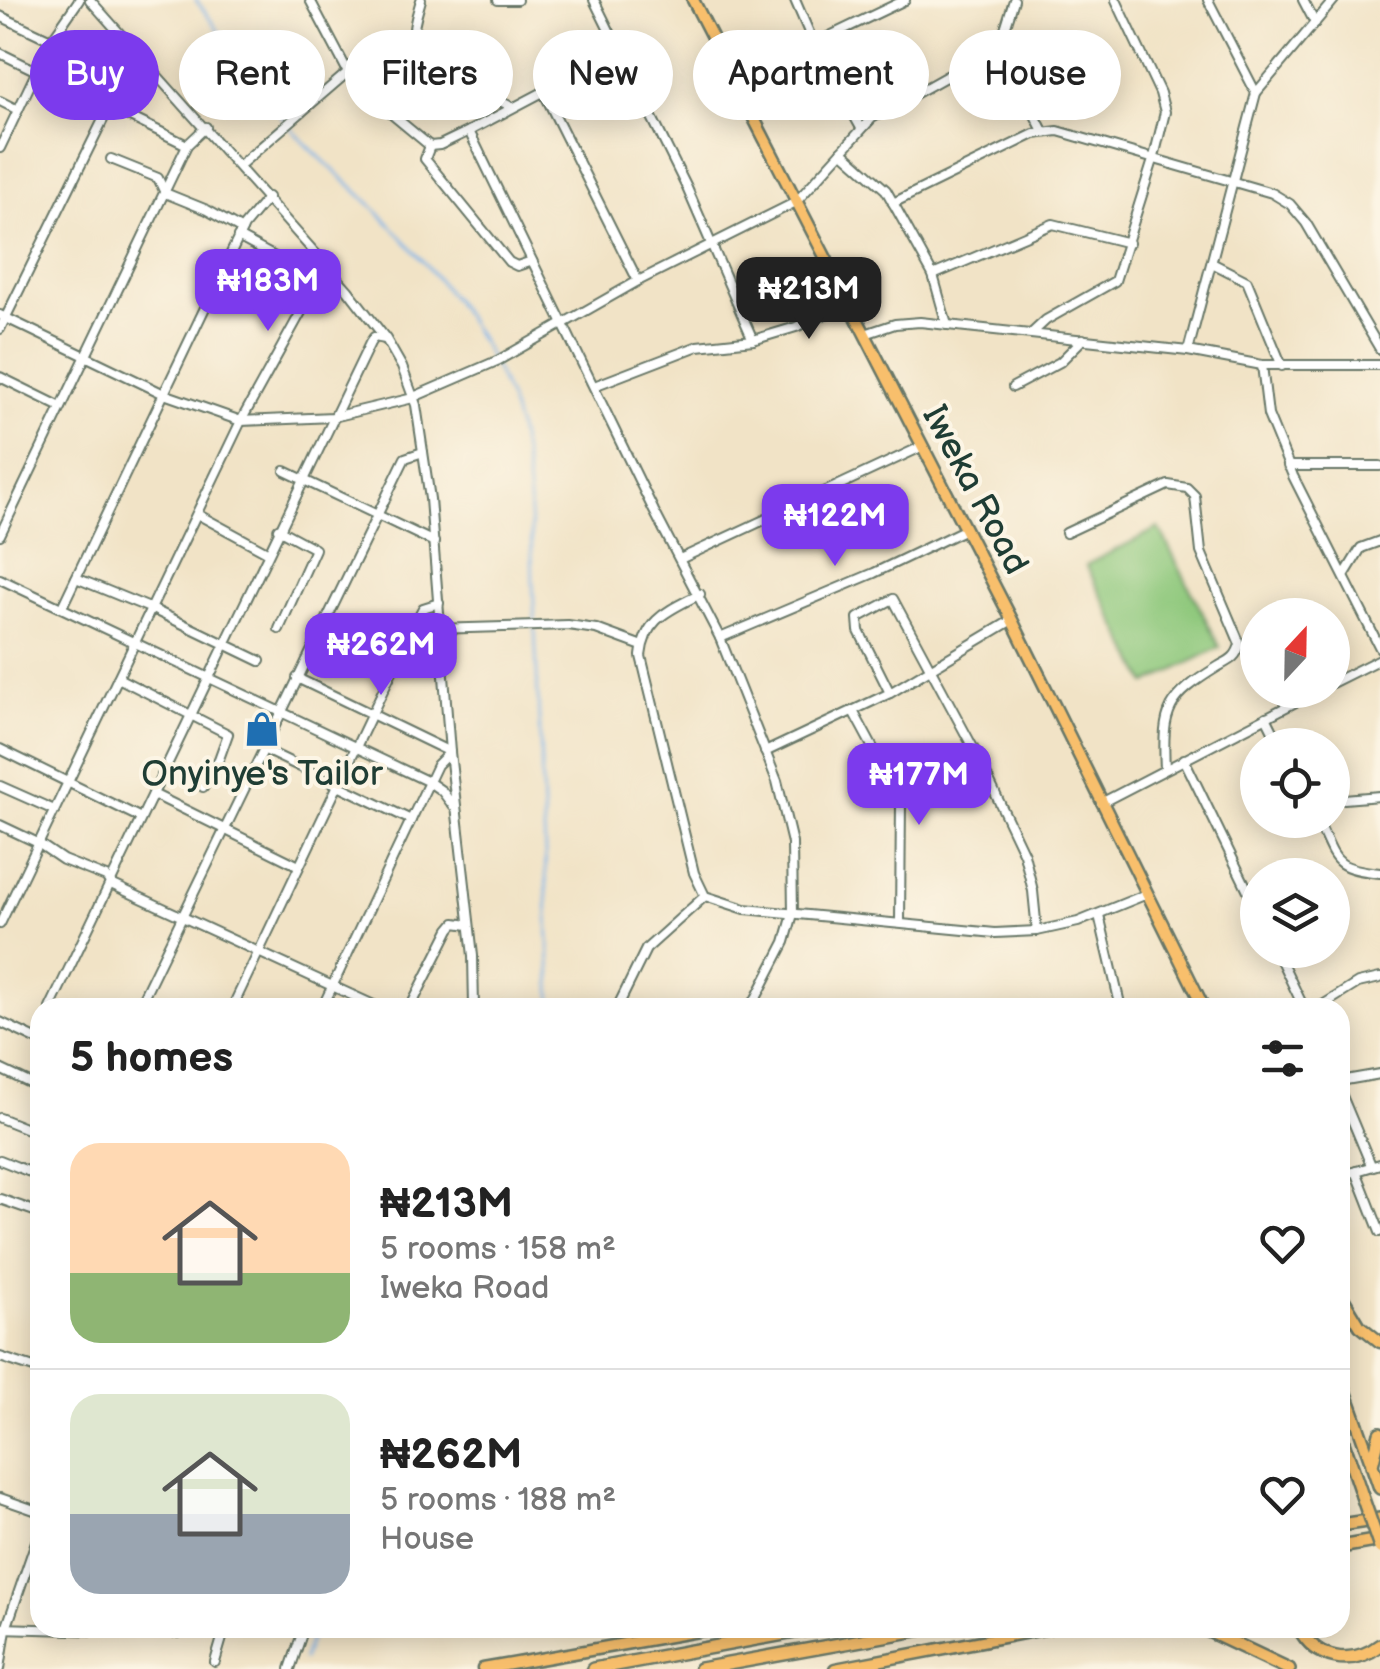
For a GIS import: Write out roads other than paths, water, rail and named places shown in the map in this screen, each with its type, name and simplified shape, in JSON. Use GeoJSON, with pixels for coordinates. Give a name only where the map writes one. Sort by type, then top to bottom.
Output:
{"type":"FeatureCollection","features":[{"type":"Feature","properties":{"kind":"highway"},"geometry":{"type":"LineString","coordinates":[[1380,1433],[1372,1465],[1380,1488]]}},
{"type":"Feature","properties":{"kind":"highway"},"geometry":{"type":"LineString","coordinates":[[1350,1464],[1380,1544],[1350,1546]]}},
{"type":"Feature","properties":{"kind":"highway"},"geometry":{"type":"LineString","coordinates":[[1350,1524],[1380,1519]]}},
{"type":"Feature","properties":{"kind":"highway"},"geometry":{"type":"LineString","coordinates":[[593,1669],[763,1638]]}},
{"type":"Feature","properties":{"kind":"highway"},"geometry":{"type":"LineString","coordinates":[[700,1669],[872,1638]]}},
{"type":"Feature","properties":{"kind":"highway"},"geometry":{"type":"LineString","coordinates":[[1223,1638],[1289,1669]]}},
{"type":"Feature","properties":{"kind":"highway"},"geometry":{"type":"LineString","coordinates":[[1307,1638],[1315,1648],[1335,1658],[1357,1658],[1380,1645]]}},
{"type":"Feature","properties":{"kind":"main road","name":"Iweka Road"},"geometry":{"type":"LineString","coordinates":[[692,0],[708,30]]}},
{"type":"Feature","properties":{"kind":"main road","name":"Iweka Road"},"geometry":{"type":"LineString","coordinates":[[755,120],[1012,620],[1199,998]]}},
{"type":"Feature","properties":{"kind":"main road"},"geometry":{"type":"LineString","coordinates":[[1350,1310],[1360,1326],[1380,1342]]}},
{"type":"Feature","properties":{"kind":"main road"},"geometry":{"type":"LineString","coordinates":[[1350,1403],[1372,1465]]}},
{"type":"Feature","properties":{"kind":"main road"},"geometry":{"type":"LineString","coordinates":[[483,1669],[658,1638]]}},
{"type":"Feature","properties":{"kind":"main road"},"geometry":{"type":"LineString","coordinates":[[835,1669],[998,1638]]}},
{"type":"Feature","properties":{"kind":"street"},"geometry":{"type":"LineString","coordinates":[[58,30],[78,0]]}},
{"type":"Feature","properties":{"kind":"street"},"geometry":{"type":"LineString","coordinates":[[90,0],[118,30]]}},
{"type":"Feature","properties":{"kind":"street"},"geometry":{"type":"LineString","coordinates":[[310,0],[345,66]]}},
{"type":"Feature","properties":{"kind":"street"},"geometry":{"type":"LineString","coordinates":[[413,30],[420,0]]}},
{"type":"Feature","properties":{"kind":"street"},"geometry":{"type":"LineString","coordinates":[[498,0],[516,0]]}},
{"type":"Feature","properties":{"kind":"street"},"geometry":{"type":"LineString","coordinates":[[594,0],[608,30]]}},
{"type":"Feature","properties":{"kind":"street"},"geometry":{"type":"LineString","coordinates":[[795,0],[808,30]]}},
{"type":"Feature","properties":{"kind":"street"},"geometry":{"type":"LineString","coordinates":[[843,30],[905,0]]}},
{"type":"Feature","properties":{"kind":"street"},"geometry":{"type":"LineString","coordinates":[[1003,30],[1014,0]]}},
{"type":"Feature","properties":{"kind":"street"},"geometry":{"type":"LineString","coordinates":[[1032,333],[1046,320],[1115,281],[1154,156],[1164,103],[1116,0]]}},
{"type":"Feature","properties":{"kind":"street"},"geometry":{"type":"LineString","coordinates":[[1208,0],[1256,94]]}},
{"type":"Feature","properties":{"kind":"street"},"geometry":{"type":"LineString","coordinates":[[1303,0],[1315,22]]}},
{"type":"Feature","properties":{"kind":"street"},"geometry":{"type":"LineString","coordinates":[[1188,351],[1256,94],[1334,0]]}},
{"type":"Feature","properties":{"kind":"street"},"geometry":{"type":"LineString","coordinates":[[0,16],[32,30]]}},
{"type":"Feature","properties":{"kind":"street"},"geometry":{"type":"LineString","coordinates":[[0,53],[30,68]]}},
{"type":"Feature","properties":{"kind":"street"},"geometry":{"type":"LineString","coordinates":[[3,316],[164,394],[241,421],[333,418],[413,396],[489,365],[638,282],[796,202],[861,128],[949,73]]}},
{"type":"Feature","properties":{"kind":"street"},"geometry":{"type":"LineString","coordinates":[[159,75],[327,265],[386,339],[413,396],[434,542],[438,629],[473,998]]}},
{"type":"Feature","properties":{"kind":"street"},"geometry":{"type":"LineString","coordinates":[[240,165],[345,75]]}},
{"type":"Feature","properties":{"kind":"street"},"geometry":{"type":"LineString","coordinates":[[0,148],[30,85]]}},
{"type":"Feature","properties":{"kind":"street"},"geometry":{"type":"LineString","coordinates":[[0,101],[18,110]]}},
{"type":"Feature","properties":{"kind":"street"},"geometry":{"type":"LineString","coordinates":[[0,329],[3,316],[102,120]]}},
{"type":"Feature","properties":{"kind":"street"},"geometry":{"type":"LineString","coordinates":[[136,120],[188,145]]}},
{"type":"Feature","properties":{"kind":"street"},"geometry":{"type":"LineString","coordinates":[[399,120],[430,146],[440,145],[489,120]]}},
{"type":"Feature","properties":{"kind":"street"},"geometry":{"type":"LineString","coordinates":[[557,120],[638,282]]}},
{"type":"Feature","properties":{"kind":"street"},"geometry":{"type":"LineString","coordinates":[[652,120],[713,244],[753,340]]}},
{"type":"Feature","properties":{"kind":"street"},"geometry":{"type":"LineString","coordinates":[[857,120],[861,128]]}},
{"type":"Feature","properties":{"kind":"street"},"geometry":{"type":"LineString","coordinates":[[1037,120],[1043,131]]}},
{"type":"Feature","properties":{"kind":"street"},"geometry":{"type":"LineString","coordinates":[[0,535],[188,145],[206,127]]}},
{"type":"Feature","properties":{"kind":"street"},"geometry":{"type":"LineString","coordinates":[[469,131],[700,594],[777,781],[792,844],[793,914],[784,942],[756,998]]}},
{"type":"Feature","properties":{"kind":"street"},"geometry":{"type":"LineString","coordinates":[[893,203],[1043,131],[1071,132],[1154,156],[1272,193],[1290,204],[1306,222],[1380,349]]}},
{"type":"Feature","properties":{"kind":"street"},"geometry":{"type":"LineString","coordinates":[[430,146],[424,159],[509,262],[517,266],[532,260]]}},
{"type":"Feature","properties":{"kind":"street"},"geometry":{"type":"LineString","coordinates":[[842,152],[876,179],[893,203],[933,275],[947,324]]}},
{"type":"Feature","properties":{"kind":"street"},"geometry":{"type":"LineString","coordinates":[[111,159],[158,178],[165,194],[207,210],[275,257],[256,300]]}},
{"type":"Feature","properties":{"kind":"street"},"geometry":{"type":"LineString","coordinates":[[62,608],[240,233],[268,197]]}},
{"type":"Feature","properties":{"kind":"street"},"geometry":{"type":"LineString","coordinates":[[933,275],[1053,224],[1128,243]]}},
{"type":"Feature","properties":{"kind":"street"},"geometry":{"type":"LineString","coordinates":[[1212,263],[1247,281],[1282,366]]}},
{"type":"Feature","properties":{"kind":"street"},"geometry":{"type":"LineString","coordinates":[[0,924],[241,421],[327,265]]}},
{"type":"Feature","properties":{"kind":"street"},"geometry":{"type":"LineString","coordinates":[[594,386],[698,346],[753,340],[850,304]]}},
{"type":"Feature","properties":{"kind":"street"},"geometry":{"type":"LineString","coordinates":[[864,334],[895,324],[947,324],[1188,351],[1262,365],[1380,365]]}},
{"type":"Feature","properties":{"kind":"street"},"geometry":{"type":"LineString","coordinates":[[55,998],[302,479],[370,344],[374,338],[386,339]]}},
{"type":"Feature","properties":{"kind":"street"},"geometry":{"type":"LineString","coordinates":[[1013,387],[1060,362],[1083,339]]}},
{"type":"Feature","properties":{"kind":"street"},"geometry":{"type":"LineString","coordinates":[[1262,365],[1268,415],[1288,466],[1380,648]]}},
{"type":"Feature","properties":{"kind":"street"},"geometry":{"type":"LineString","coordinates":[[0,378],[61,407]]}},
{"type":"Feature","properties":{"kind":"street"},"geometry":{"type":"LineString","coordinates":[[680,559],[922,447]]}},
{"type":"Feature","properties":{"kind":"street"},"geometry":{"type":"LineString","coordinates":[[143,998],[405,458],[423,452]]}},
{"type":"Feature","properties":{"kind":"street"},"geometry":{"type":"LineString","coordinates":[[1288,466],[1380,466]]}},
{"type":"Feature","properties":{"kind":"street"},"geometry":{"type":"LineString","coordinates":[[285,471],[434,542]]}},
{"type":"Feature","properties":{"kind":"street"},"geometry":{"type":"LineString","coordinates":[[1066,533],[1168,484],[1187,488],[1195,496],[1201,552],[1240,644],[1234,658],[1200,678],[1172,702],[1164,736],[1166,768]]}},
{"type":"Feature","properties":{"kind":"street"},"geometry":{"type":"LineString","coordinates":[[197,514],[267,552]]}},
{"type":"Feature","properties":{"kind":"street"},"geometry":{"type":"LineString","coordinates":[[278,529],[315,549],[280,629]]}},
{"type":"Feature","properties":{"kind":"street"},"geometry":{"type":"LineString","coordinates":[[720,638],[964,530]]}},
{"type":"Feature","properties":{"kind":"street"},"geometry":{"type":"LineString","coordinates":[[1345,574],[1361,548],[1380,541]]}},
{"type":"Feature","properties":{"kind":"street"},"geometry":{"type":"LineString","coordinates":[[76,578],[260,661]]}},
{"type":"Feature","properties":{"kind":"street"},"geometry":{"type":"LineString","coordinates":[[0,579],[428,782],[442,791],[457,810]]}},
{"type":"Feature","properties":{"kind":"street"},"geometry":{"type":"LineString","coordinates":[[700,594],[665,612],[653,623],[643,636],[641,656],[694,872],[705,896],[746,909],[995,933],[1037,930],[1098,914],[1146,894]]}},
{"type":"Feature","properties":{"kind":"street"},"geometry":{"type":"LineString","coordinates":[[890,692],[859,631],[858,618],[893,599],[977,755],[1024,854],[1037,930]]}},
{"type":"Feature","properties":{"kind":"street"},"geometry":{"type":"LineString","coordinates":[[237,998],[423,608],[439,603]]}},
{"type":"Feature","properties":{"kind":"street"},"geometry":{"type":"LineString","coordinates":[[766,752],[890,692],[1012,620]]}},
{"type":"Feature","properties":{"kind":"street"},"geometry":{"type":"LineString","coordinates":[[438,629],[543,625],[596,629],[642,646]]}},
{"type":"Feature","properties":{"kind":"street"},"geometry":{"type":"LineString","coordinates":[[1350,674],[1380,659]]}},
{"type":"Feature","properties":{"kind":"street"},"geometry":{"type":"LineString","coordinates":[[118,678],[228,734],[203,787],[206,779]]}},
{"type":"Feature","properties":{"kind":"street"},"geometry":{"type":"LineString","coordinates":[[297,678],[450,752]]}},
{"type":"Feature","properties":{"kind":"street"},"geometry":{"type":"LineString","coordinates":[[1101,803],[1284,708]]}},
{"type":"Feature","properties":{"kind":"street"},"geometry":{"type":"LineString","coordinates":[[853,710],[901,800],[900,922]]}},
{"type":"Feature","properties":{"kind":"street"},"geometry":{"type":"LineString","coordinates":[[1266,717],[1272,728]]}},
{"type":"Feature","properties":{"kind":"street"},"geometry":{"type":"LineString","coordinates":[[0,748],[140,818]]}},
{"type":"Feature","properties":{"kind":"street"},"geometry":{"type":"LineString","coordinates":[[263,749],[411,820]]}},
{"type":"Feature","properties":{"kind":"street"},"geometry":{"type":"LineString","coordinates":[[326,998],[428,782],[450,752]]}},
{"type":"Feature","properties":{"kind":"street"},"geometry":{"type":"LineString","coordinates":[[901,800],[977,755]]}},
{"type":"Feature","properties":{"kind":"street"},"geometry":{"type":"LineString","coordinates":[[1184,759],[1240,874]]}},
{"type":"Feature","properties":{"kind":"street"},"geometry":{"type":"LineString","coordinates":[[0,786],[54,810]]}},
{"type":"Feature","properties":{"kind":"street"},"geometry":{"type":"LineString","coordinates":[[152,794],[298,866]]}},
{"type":"Feature","properties":{"kind":"street"},"geometry":{"type":"LineString","coordinates":[[1350,798],[1380,796]]}},
{"type":"Feature","properties":{"kind":"street"},"geometry":{"type":"LineString","coordinates":[[0,825],[182,919],[359,998]]}},
{"type":"Feature","properties":{"kind":"street"},"geometry":{"type":"LineString","coordinates":[[1326,838],[1337,862],[1346,868],[1380,872]]}},
{"type":"Feature","properties":{"kind":"street"},"geometry":{"type":"LineString","coordinates":[[622,998],[646,949],[705,896]]}},
{"type":"Feature","properties":{"kind":"street"},"geometry":{"type":"LineString","coordinates":[[1098,914],[1118,998]]}},
{"type":"Feature","properties":{"kind":"street"},"geometry":{"type":"LineString","coordinates":[[415,998],[450,929],[455,923],[469,925]]}},
{"type":"Feature","properties":{"kind":"street"},"geometry":{"type":"LineString","coordinates":[[1285,968],[1299,998]]}},
{"type":"Feature","properties":{"kind":"street"},"geometry":{"type":"LineString","coordinates":[[1334,998],[1358,983],[1380,978]]}},
{"type":"Feature","properties":{"kind":"street"},"geometry":{"type":"LineString","coordinates":[[0,1022],[30,1036]]}},
{"type":"Feature","properties":{"kind":"street"},"geometry":{"type":"LineString","coordinates":[[0,1069],[30,1083]]}},
{"type":"Feature","properties":{"kind":"street"},"geometry":{"type":"LineString","coordinates":[[1350,1079],[1380,1074]]}},
{"type":"Feature","properties":{"kind":"street"},"geometry":{"type":"LineString","coordinates":[[1350,1112],[1376,1165],[1350,1173]]}},
{"type":"Feature","properties":{"kind":"street"},"geometry":{"type":"LineString","coordinates":[[0,1118],[30,1130]]}},
{"type":"Feature","properties":{"kind":"street"},"geometry":{"type":"LineString","coordinates":[[0,1160],[30,1172]]}},
{"type":"Feature","properties":{"kind":"street"},"geometry":{"type":"LineString","coordinates":[[1356,1171],[1380,1232]]}},
{"type":"Feature","properties":{"kind":"street"},"geometry":{"type":"LineString","coordinates":[[0,1199],[30,1210]]}},
{"type":"Feature","properties":{"kind":"street"},"geometry":{"type":"LineString","coordinates":[[0,1357],[30,1367]]}},
{"type":"Feature","properties":{"kind":"street"},"geometry":{"type":"LineString","coordinates":[[0,1498],[30,1508]]}},
{"type":"Feature","properties":{"kind":"street"},"geometry":{"type":"LineString","coordinates":[[0,1669],[3,1628],[30,1556]]}},
{"type":"Feature","properties":{"kind":"street"},"geometry":{"type":"LineString","coordinates":[[3,1628],[30,1628]]}},
{"type":"Feature","properties":{"kind":"street"},"geometry":{"type":"LineString","coordinates":[[215,1662],[222,1638]]}},
{"type":"Feature","properties":{"kind":"street"},"geometry":{"type":"LineString","coordinates":[[290,1669],[301,1638]]}},
{"type":"Feature","properties":{"kind":"waterway"},"geometry":{"type":"LineString","coordinates":[[196,0],[285,121]]}},
{"type":"Feature","properties":{"kind":"waterway"},"geometry":{"type":"LineString","coordinates":[[290,127],[422,260],[486,350],[515,417],[523,453],[535,621]]}},
{"type":"Feature","properties":{"kind":"waterway"},"geometry":{"type":"LineString","coordinates":[[535,629],[552,998]]}},
{"type":"Feature","properties":{"kind":"waterway"},"geometry":{"type":"LineString","coordinates":[[303,1659],[310,1638]]}},
{"type":"Feature","properties":{"kind":"place","name":"Onyinye's Tailor"},"geometry":{"type":"Point","coordinates":[262,729]}}]}
